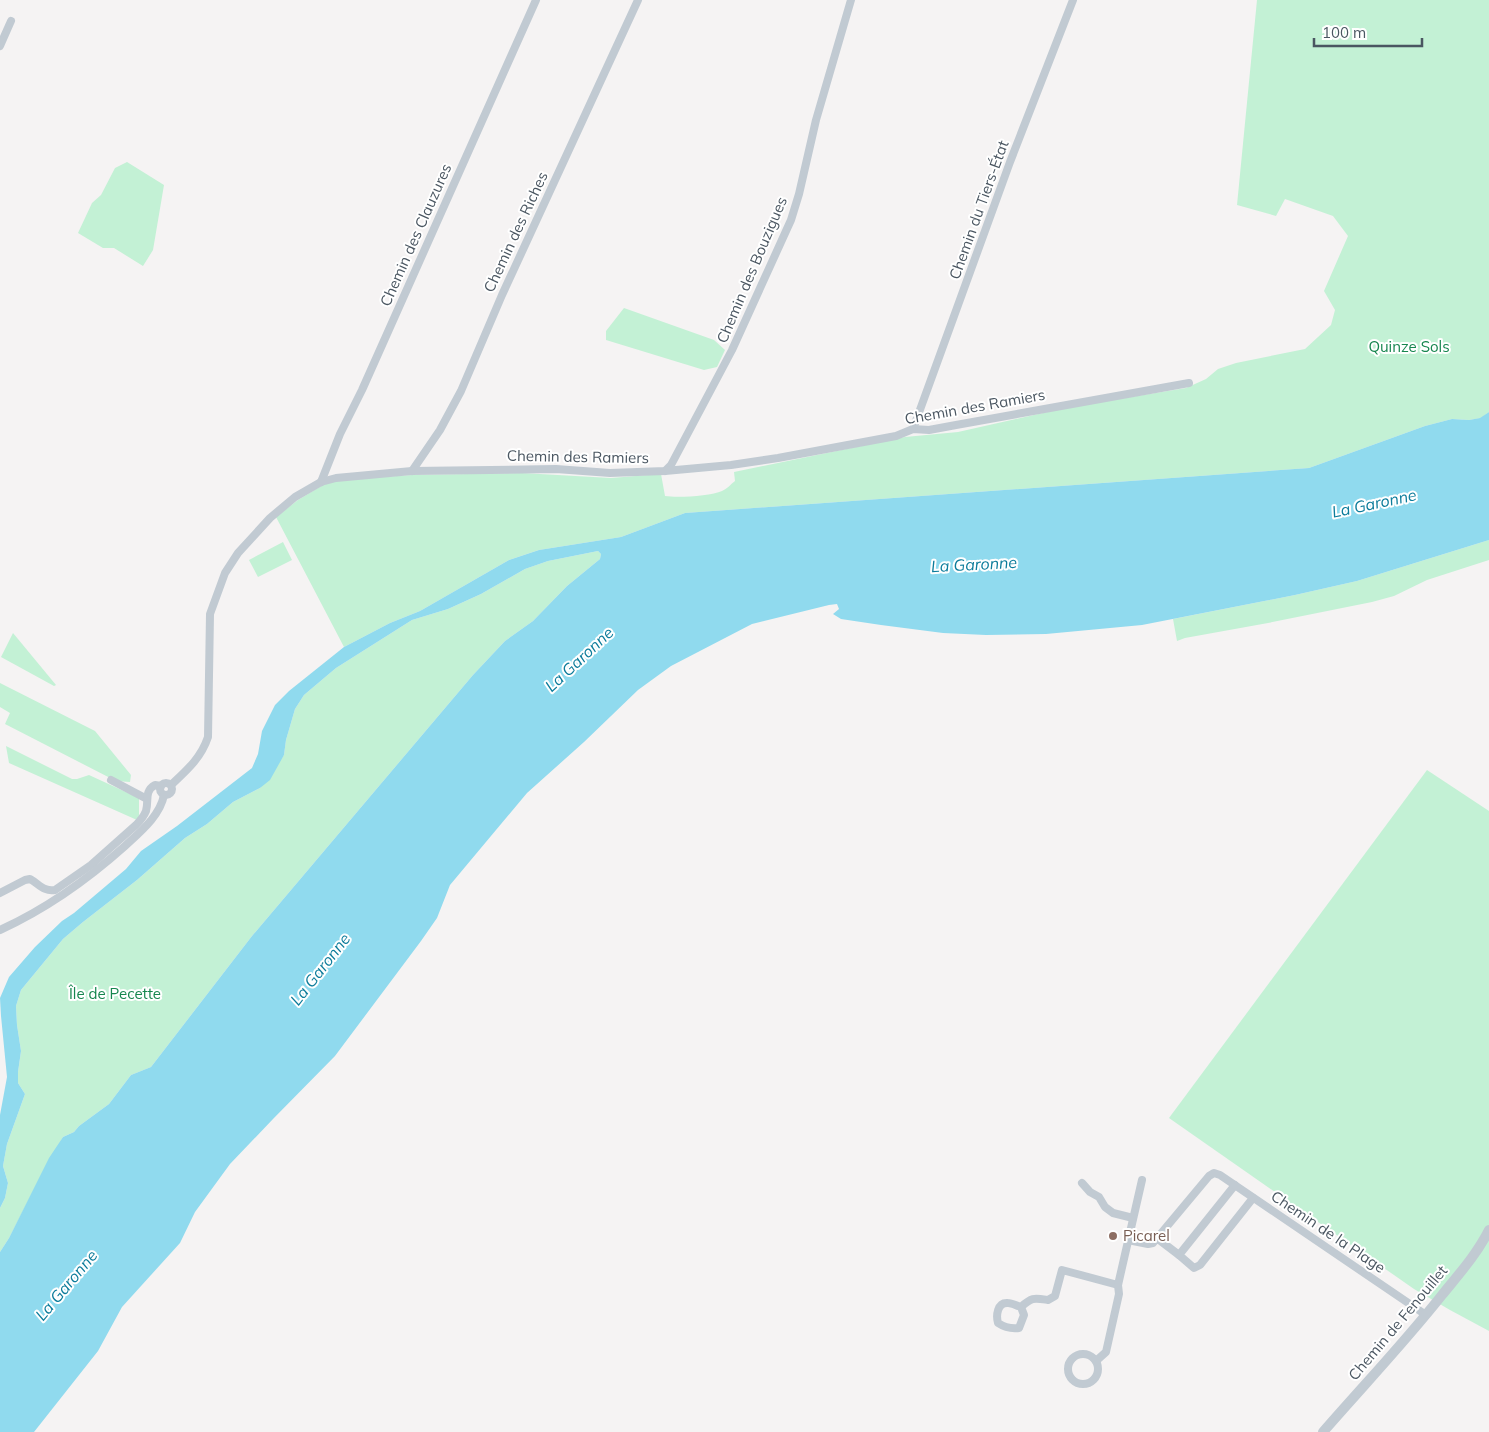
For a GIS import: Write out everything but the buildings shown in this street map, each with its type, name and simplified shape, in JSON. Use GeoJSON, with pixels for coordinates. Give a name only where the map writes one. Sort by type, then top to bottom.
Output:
{"type":"FeatureCollection","features":[{"type":"Feature","properties":{"kind":"street","name":"Chemin des Clauzures"},"geometry":{"type":"LineString","coordinates":[[320,482],[536,0]]}},
{"type":"Feature","properties":{"kind":"street","name":"Chemin des Riches"},"geometry":{"type":"LineString","coordinates":[[412,471],[440,430],[461,391],[502,295],[638,0]]}},
{"type":"Feature","properties":{"kind":"street","name":"Chemin des Bouzigues"},"geometry":{"type":"LineString","coordinates":[[665,471],[671,465],[732,350],[791,220],[816,120],[851,0]]}},
{"type":"Feature","properties":{"kind":"street","name":"Chemin du Tiers-État"},"geometry":{"type":"LineString","coordinates":[[913,429],[1010,162],[1072,0]]}},
{"type":"Feature","properties":{"kind":"street"},"geometry":{"type":"LineString","coordinates":[[0,46],[11,21]]}},
{"type":"Feature","properties":{"kind":"street","name":"Chemin des Ramiers"},"geometry":{"type":"LineString","coordinates":[[171,785],[198,758],[208,736],[210,614],[224,573],[270,518],[295,497],[320,482],[336,478],[412,471],[556,469],[610,473],[665,471],[731,464],[778,458],[896,436],[913,429],[929,430],[1189,383]]}},
{"type":"Feature","properties":{"kind":"street"},"geometry":{"type":"LineString","coordinates":[[676,454],[679,464],[684,469]]}},
{"type":"Feature","properties":{"kind":"street"},"geometry":{"type":"LineString","coordinates":[[111,780],[146,799]]}},
{"type":"Feature","properties":{"kind":"street"},"geometry":{"type":"LineString","coordinates":[[0,893],[30,879],[45,889],[50,891],[56,890],[90,865],[136,825],[146,809],[146,799],[150,788],[166,783],[171,785],[172,792],[164,795]]}},
{"type":"Feature","properties":{"kind":"street"},"geometry":{"type":"LineString","coordinates":[[161,786],[160,791],[164,795]]}},
{"type":"Feature","properties":{"kind":"street"},"geometry":{"type":"LineString","coordinates":[[0,930],[38,911],[71,890],[104,865],[150,821],[160,807],[164,795]]}},
{"type":"Feature","properties":{"kind":"street","name":"Chemin de la Plage"},"geometry":{"type":"LineString","coordinates":[[1158,1239],[1209,1176],[1214,1173],[1235,1185],[1426,1315]]}},
{"type":"Feature","properties":{"kind":"street"},"geometry":{"type":"LineString","coordinates":[[1096,1360],[1106,1352],[1119,1294],[1118,1285],[1142,1180]]}},
{"type":"Feature","properties":{"kind":"street"},"geometry":{"type":"LineString","coordinates":[[1082,1183],[1090,1192],[1099,1197],[1105,1207],[1113,1213],[1133,1218]]}},
{"type":"Feature","properties":{"kind":"street"},"geometry":{"type":"LineString","coordinates":[[1179,1255],[1235,1185]]}},
{"type":"Feature","properties":{"kind":"street"},"geometry":{"type":"LineString","coordinates":[[1128,1240],[1148,1244],[1158,1239],[1194,1268],[1200,1265],[1253,1198]]}},
{"type":"Feature","properties":{"kind":"street","name":"Chemin de Fenouillet"},"geometry":{"type":"LineString","coordinates":[[1323,1432],[1426,1315],[1477,1250],[1489,1230]]}},
{"type":"Feature","properties":{"kind":"street"},"geometry":{"type":"LineString","coordinates":[[1021,1307],[1027,1301],[1034,1298],[1048,1300],[1055,1296],[1062,1270],[1118,1285]]}},
{"type":"Feature","properties":{"kind":"street"},"geometry":{"type":"LineString","coordinates":[[1081,1354],[1089,1355],[1096,1360],[1098,1369],[1096,1377],[1090,1383],[1081,1384],[1073,1381],[1068,1373],[1068,1364],[1073,1357],[1081,1354]]}},
{"type":"Feature","properties":{"kind":"green space","name":"Quinze Sols"},"geometry":{"type":"Polygon","coordinates":[[[1257,0],[1489,0],[1489,412],[1481,418],[1469,420],[1452,419],[1425,426],[1309,468],[685,513],[621,537],[539,550],[509,560],[420,611],[390,623],[344,647],[276,517],[298,500],[323,485],[337,480],[412,475],[522,473],[611,478],[661,474],[665,496],[703,495],[717,493],[726,489],[735,481],[734,472],[905,437],[958,432],[1070,407],[1186,388],[1206,379],[1218,369],[1236,363],[1305,349],[1331,325],[1335,310],[1324,291],[1348,236],[1333,216],[1285,199],[1276,216],[1237,205],[1257,0]]]}},
{"type":"Feature","properties":{"kind":"green space"},"geometry":{"type":"Polygon","coordinates":[[[127,162],[164,185],[153,250],[143,266],[114,248],[103,248],[78,233],[92,203],[101,195],[115,168],[127,162]]]}},
{"type":"Feature","properties":{"kind":"green space"},"geometry":{"type":"Polygon","coordinates":[[[624,308],[714,340],[725,350],[717,367],[704,370],[606,340],[606,331],[624,308]]]}},
{"type":"Feature","properties":{"kind":"green space"},"geometry":{"type":"Polygon","coordinates":[[[1489,540],[1489,560],[1427,580],[1394,596],[1177,641],[1173,619],[1357,581],[1489,540]]]}},
{"type":"Feature","properties":{"kind":"green space"},"geometry":{"type":"Polygon","coordinates":[[[283,542],[292,560],[258,577],[249,560],[283,542]]]}},
{"type":"Feature","properties":{"kind":"green space","name":"Île de Pecette"},"geometry":{"type":"Polygon","coordinates":[[[598,551],[601,554],[600,559],[567,586],[533,621],[505,641],[473,675],[252,936],[151,1067],[131,1075],[109,1104],[79,1126],[74,1132],[63,1137],[0,1252],[0,1208],[5,1198],[8,1183],[3,1166],[7,1144],[25,1094],[18,1083],[21,1051],[16,1006],[21,990],[63,939],[137,880],[185,838],[207,824],[233,802],[260,788],[284,755],[286,740],[295,709],[304,695],[336,668],[412,620],[448,609],[481,594],[525,569],[548,561],[598,551]]]}},
{"type":"Feature","properties":{"kind":"green space"},"geometry":{"type":"Polygon","coordinates":[[[13,633],[56,685],[54,686],[1,657],[13,633]]]}},
{"type":"Feature","properties":{"kind":"green space"},"geometry":{"type":"Polygon","coordinates":[[[0,683],[95,731],[131,775],[130,782],[116,781],[5,724],[10,713],[0,707],[0,683]]]}},
{"type":"Feature","properties":{"kind":"green space"},"geometry":{"type":"Polygon","coordinates":[[[6,746],[72,779],[89,775],[139,798],[139,819],[137,820],[9,763],[6,746]]]}},
{"type":"Feature","properties":{"kind":"green space"},"geometry":{"type":"Polygon","coordinates":[[[1427,770],[1489,811],[1489,1331],[1414,1289],[1169,1118],[1427,770]]]}},
{"type":"Feature","properties":{"kind":"water","name":"La Garonne"},"geometry":{"type":"Polygon","coordinates":[[[1489,412],[1489,540],[1357,581],[1142,625],[1046,634],[986,635],[943,633],[881,625],[841,619],[833,614],[839,609],[837,604],[752,624],[671,666],[638,690],[527,793],[450,885],[437,918],[335,1056],[230,1164],[195,1212],[180,1243],[122,1307],[98,1351],[34,1432],[0,1432],[0,1252],[9,1238],[49,1158],[63,1137],[74,1132],[79,1126],[109,1104],[131,1075],[151,1067],[252,936],[473,675],[505,641],[533,621],[567,586],[600,559],[601,554],[598,551],[548,561],[525,569],[481,594],[448,609],[412,620],[336,668],[304,695],[295,709],[286,740],[284,755],[270,780],[260,788],[233,802],[207,824],[185,838],[137,880],[63,939],[21,990],[16,1006],[21,1051],[18,1083],[25,1094],[7,1144],[3,1166],[8,1183],[5,1198],[0,1208],[0,1115],[7,1077],[0,998],[9,977],[35,947],[62,921],[126,869],[141,851],[177,826],[252,768],[258,754],[262,731],[275,705],[289,691],[344,647],[390,623],[420,611],[509,560],[539,550],[621,537],[685,513],[1309,468],[1425,426],[1452,419],[1469,420],[1480,418],[1489,412]]]}},
{"type":"Feature","properties":{"kind":"place","name":"Picarel"},"geometry":{"type":"Point","coordinates":[1113,1236]}}]}
